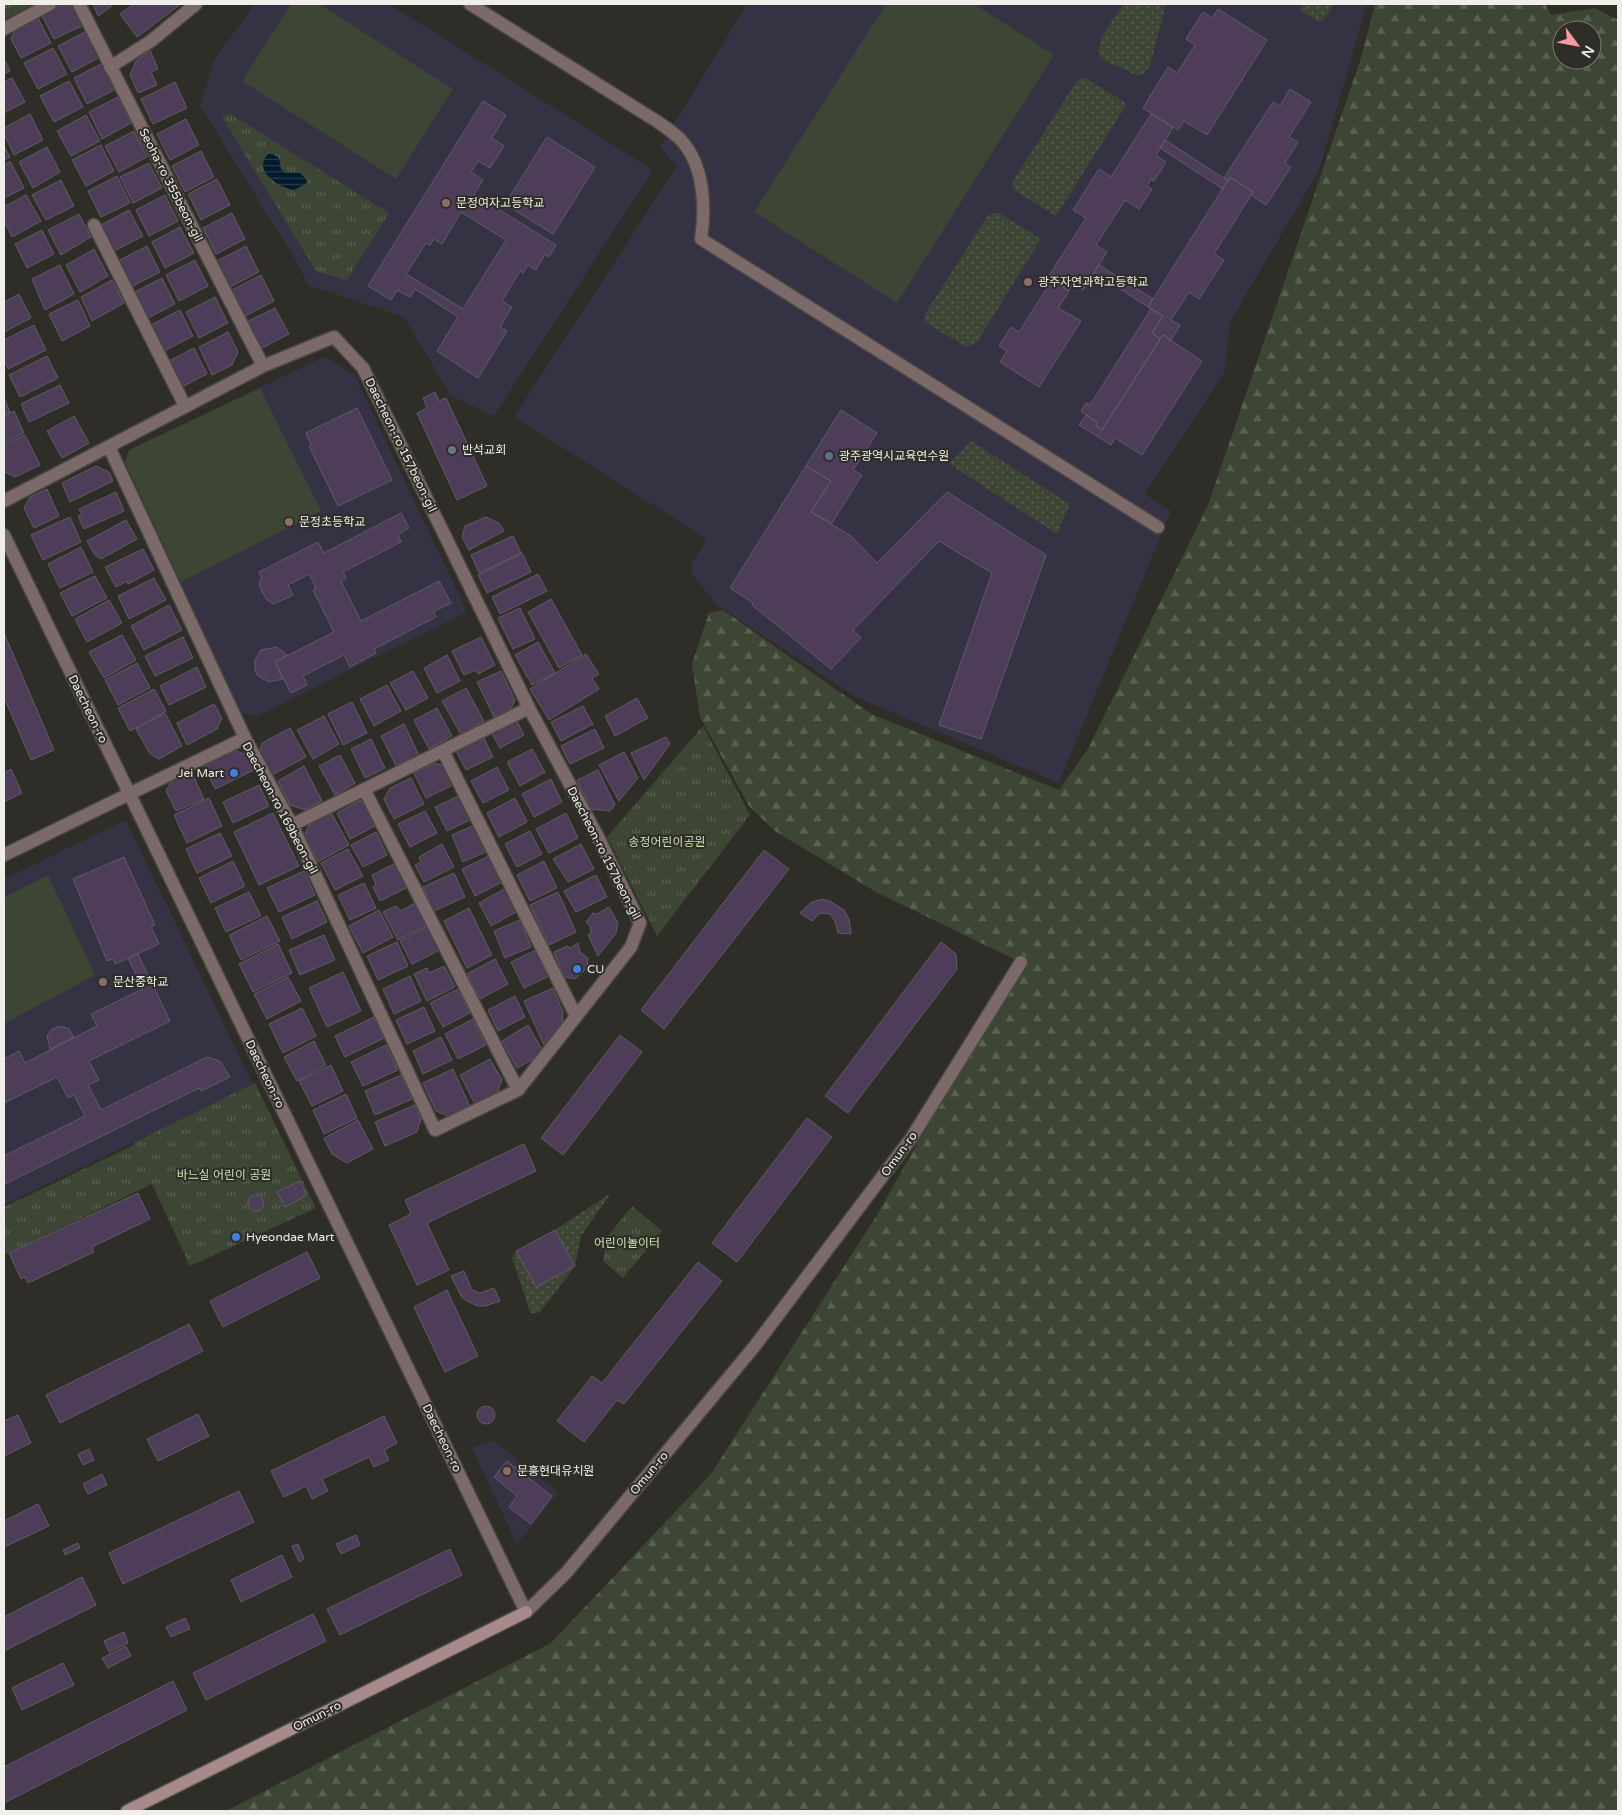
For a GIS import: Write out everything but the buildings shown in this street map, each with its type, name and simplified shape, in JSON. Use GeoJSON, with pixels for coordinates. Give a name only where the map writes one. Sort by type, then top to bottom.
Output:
{"type":"FeatureCollection","features":[{"type":"Feature","properties":{"kind":"main road","name":"Omun-ro"},"geometry":{"type":"LineString","coordinates":[[127,1811],[526,1612]]}},
{"type":"Feature","properties":{"kind":"street"},"geometry":{"type":"LineString","coordinates":[[4,28],[50,4]]}},
{"type":"Feature","properties":{"kind":"street","name":"Seoha-ro 355beon-gil"},"geometry":{"type":"LineString","coordinates":[[79,4],[264,366]]}},
{"type":"Feature","properties":{"kind":"street"},"geometry":{"type":"LineString","coordinates":[[110,67],[151,41],[196,4]]}},
{"type":"Feature","properties":{"kind":"street"},"geometry":{"type":"LineString","coordinates":[[470,4],[658,122],[680,139],[691,154],[700,176],[704,223],[702,239],[1158,527]]}},
{"type":"Feature","properties":{"kind":"street"},"geometry":{"type":"LineString","coordinates":[[94,225],[185,406]]}},
{"type":"Feature","properties":{"kind":"street","name":"Daecheon-ro 157beon-gil"},"geometry":{"type":"LineString","coordinates":[[4,501],[264,366],[334,337],[363,368],[387,413],[528,708],[598,837],[640,923],[632,947],[518,1090],[435,1130],[346,938]]}},
{"type":"Feature","properties":{"kind":"street"},"geometry":{"type":"LineString","coordinates":[[109,447],[245,738]]}},
{"type":"Feature","properties":{"kind":"street","name":"Daecheon-ro"},"geometry":{"type":"LineString","coordinates":[[4,535],[526,1612]]}},
{"type":"Feature","properties":{"kind":"street"},"geometry":{"type":"LineString","coordinates":[[292,825],[365,791],[528,708]]}},
{"type":"Feature","properties":{"kind":"street","name":"Daecheon-ro 169beon-gil"},"geometry":{"type":"LineString","coordinates":[[4,854],[245,738],[292,825],[346,938]]}},
{"type":"Feature","properties":{"kind":"street"},"geometry":{"type":"LineString","coordinates":[[444,751],[576,1016]]}},
{"type":"Feature","properties":{"kind":"street"},"geometry":{"type":"LineString","coordinates":[[365,791],[518,1090]]}},
{"type":"Feature","properties":{"kind":"street","name":"Omun-ro"},"geometry":{"type":"LineString","coordinates":[[526,1612],[566,1573],[754,1347],[912,1137],[1020,962]]}},
{"type":"Feature","properties":{"kind":"shaded area","name":"문정여자고등학교"},"geometry":{"type":"Polygon","coordinates":[[[255,4],[389,4],[653,170],[494,416],[451,396],[404,317],[308,285],[295,259],[200,106],[214,60],[255,4]]]}},
{"type":"Feature","properties":{"kind":"shaded area"},"geometry":{"type":"Polygon","coordinates":[[[747,4],[1367,4],[1319,170],[1230,322],[1225,371],[1145,494],[1171,511],[1059,783],[858,698],[717,605],[692,574],[692,563],[707,539],[514,417],[677,166],[660,147],[747,4]]]}},
{"type":"Feature","properties":{"kind":"shaded area","name":"문정초등학교"},"geometry":{"type":"Polygon","coordinates":[[[326,356],[355,376],[467,612],[257,716],[240,713],[125,462],[129,450],[326,356]]]}},
{"type":"Feature","properties":{"kind":"shaded area","name":"문산중학교"},"geometry":{"type":"Polygon","coordinates":[[[126,820],[253,1085],[4,1205],[4,879],[126,820]]]}},
{"type":"Feature","properties":{"kind":"shaded area","name":"문흥현대유치원"},"geometry":{"type":"Polygon","coordinates":[[[493,1440],[558,1493],[517,1544],[472,1448],[493,1440]]]}},
{"type":"Feature","properties":{"kind":"green space"},"geometry":{"type":"Polygon","coordinates":[[[4,4],[34,4],[4,20],[4,4]]]}},
{"type":"Feature","properties":{"kind":"green space"},"geometry":{"type":"Polygon","coordinates":[[[291,4],[319,4],[453,89],[396,179],[242,81],[291,4]]]}},
{"type":"Feature","properties":{"kind":"green space"},"geometry":{"type":"Polygon","coordinates":[[[886,4],[974,4],[1054,55],[897,303],[754,212],[886,4]]]}},
{"type":"Feature","properties":{"kind":"green space"},"geometry":{"type":"Polygon","coordinates":[[[1123,4],[1166,4],[1150,65],[1145,73],[1139,76],[1105,61],[1100,57],[1098,51],[1102,37],[1123,4]]]}},
{"type":"Feature","properties":{"kind":"green space"},"geometry":{"type":"Polygon","coordinates":[[[1302,4],[1334,4],[1323,21],[1319,22],[1300,10],[1302,4]]]}},
{"type":"Feature","properties":{"kind":"green space"},"geometry":{"type":"Polygon","coordinates":[[[1375,4],[1545,4],[1551,15],[1595,8],[1618,20],[1618,1811],[226,1811],[551,1643],[711,1474],[877,1215],[1020,962],[876,892],[775,831],[749,806],[700,717],[692,664],[709,613],[723,610],[871,714],[1059,790],[1088,749],[1208,505],[1361,58],[1375,4]]]}},
{"type":"Feature","properties":{"kind":"green space"},"geometry":{"type":"Polygon","coordinates":[[[1081,78],[1087,79],[1127,104],[1056,216],[1012,188],[1013,181],[1076,82],[1081,78]]]}},
{"type":"Feature","properties":{"kind":"green space"},"geometry":{"type":"Polygon","coordinates":[[[229,113],[389,213],[347,280],[316,271],[222,117],[229,113]]]}},
{"type":"Feature","properties":{"kind":"green space"},"geometry":{"type":"Polygon","coordinates":[[[993,213],[999,213],[1041,239],[977,342],[967,347],[929,325],[924,321],[925,314],[987,217],[993,213]]]}},
{"type":"Feature","properties":{"kind":"green space"},"geometry":{"type":"Polygon","coordinates":[[[260,388],[321,511],[181,582],[125,462],[129,450],[260,388]]]}},
{"type":"Feature","properties":{"kind":"green space"},"geometry":{"type":"Polygon","coordinates":[[[971,441],[1070,504],[1057,534],[949,464],[971,441]]]}},
{"type":"Feature","properties":{"kind":"green space","name":"송정어린이공원"},"geometry":{"type":"Polygon","coordinates":[[[703,726],[750,815],[657,936],[607,837],[703,726]]]}},
{"type":"Feature","properties":{"kind":"green space"},"geometry":{"type":"Polygon","coordinates":[[[48,875],[95,975],[4,1024],[4,897],[48,875]]]}},
{"type":"Feature","properties":{"kind":"green space","name":"바느실 어린이 공원"},"geometry":{"type":"Polygon","coordinates":[[[255,1083],[316,1208],[190,1266],[152,1184],[4,1255],[4,1207],[134,1145],[133,1143],[255,1083]]]}},
{"type":"Feature","properties":{"kind":"green space"},"geometry":{"type":"Polygon","coordinates":[[[611,1193],[581,1236],[575,1266],[541,1311],[535,1314],[530,1312],[512,1258],[516,1251],[555,1230],[611,1193]]]}},
{"type":"Feature","properties":{"kind":"green space","name":"어린이놀이터"},"geometry":{"type":"Polygon","coordinates":[[[632,1206],[662,1231],[623,1278],[603,1261],[607,1237],[632,1206]]]}},
{"type":"Feature","properties":{"kind":"water"},"geometry":{"type":"Polygon","coordinates":[[[268,154],[279,158],[281,169],[285,173],[300,173],[307,183],[294,190],[281,186],[269,178],[263,167],[264,160],[268,154]]]}},
{"type":"Feature","properties":{"kind":"place","name":"문정여자고등학교"},"geometry":{"type":"Point","coordinates":[446,203]}},
{"type":"Feature","properties":{"kind":"place","name":"광주자연과학고등학교"},"geometry":{"type":"Point","coordinates":[1028,282]}},
{"type":"Feature","properties":{"kind":"place","name":"반석교회"},"geometry":{"type":"Point","coordinates":[452,450]}},
{"type":"Feature","properties":{"kind":"place","name":"광주광역시교육연수원"},"geometry":{"type":"Point","coordinates":[829,456]}},
{"type":"Feature","properties":{"kind":"place","name":"문정초등학교"},"geometry":{"type":"Point","coordinates":[289,522]}},
{"type":"Feature","properties":{"kind":"place","name":"Jei Mart"},"geometry":{"type":"Point","coordinates":[234,773]}},
{"type":"Feature","properties":{"kind":"place","name":"CU"},"geometry":{"type":"Point","coordinates":[577,969]}},
{"type":"Feature","properties":{"kind":"place","name":"문산중학교"},"geometry":{"type":"Point","coordinates":[103,982]}},
{"type":"Feature","properties":{"kind":"place","name":"Hyeondae Mart"},"geometry":{"type":"Point","coordinates":[236,1237]}},
{"type":"Feature","properties":{"kind":"place","name":"문흥현대유치원"},"geometry":{"type":"Point","coordinates":[507,1471]}}]}
